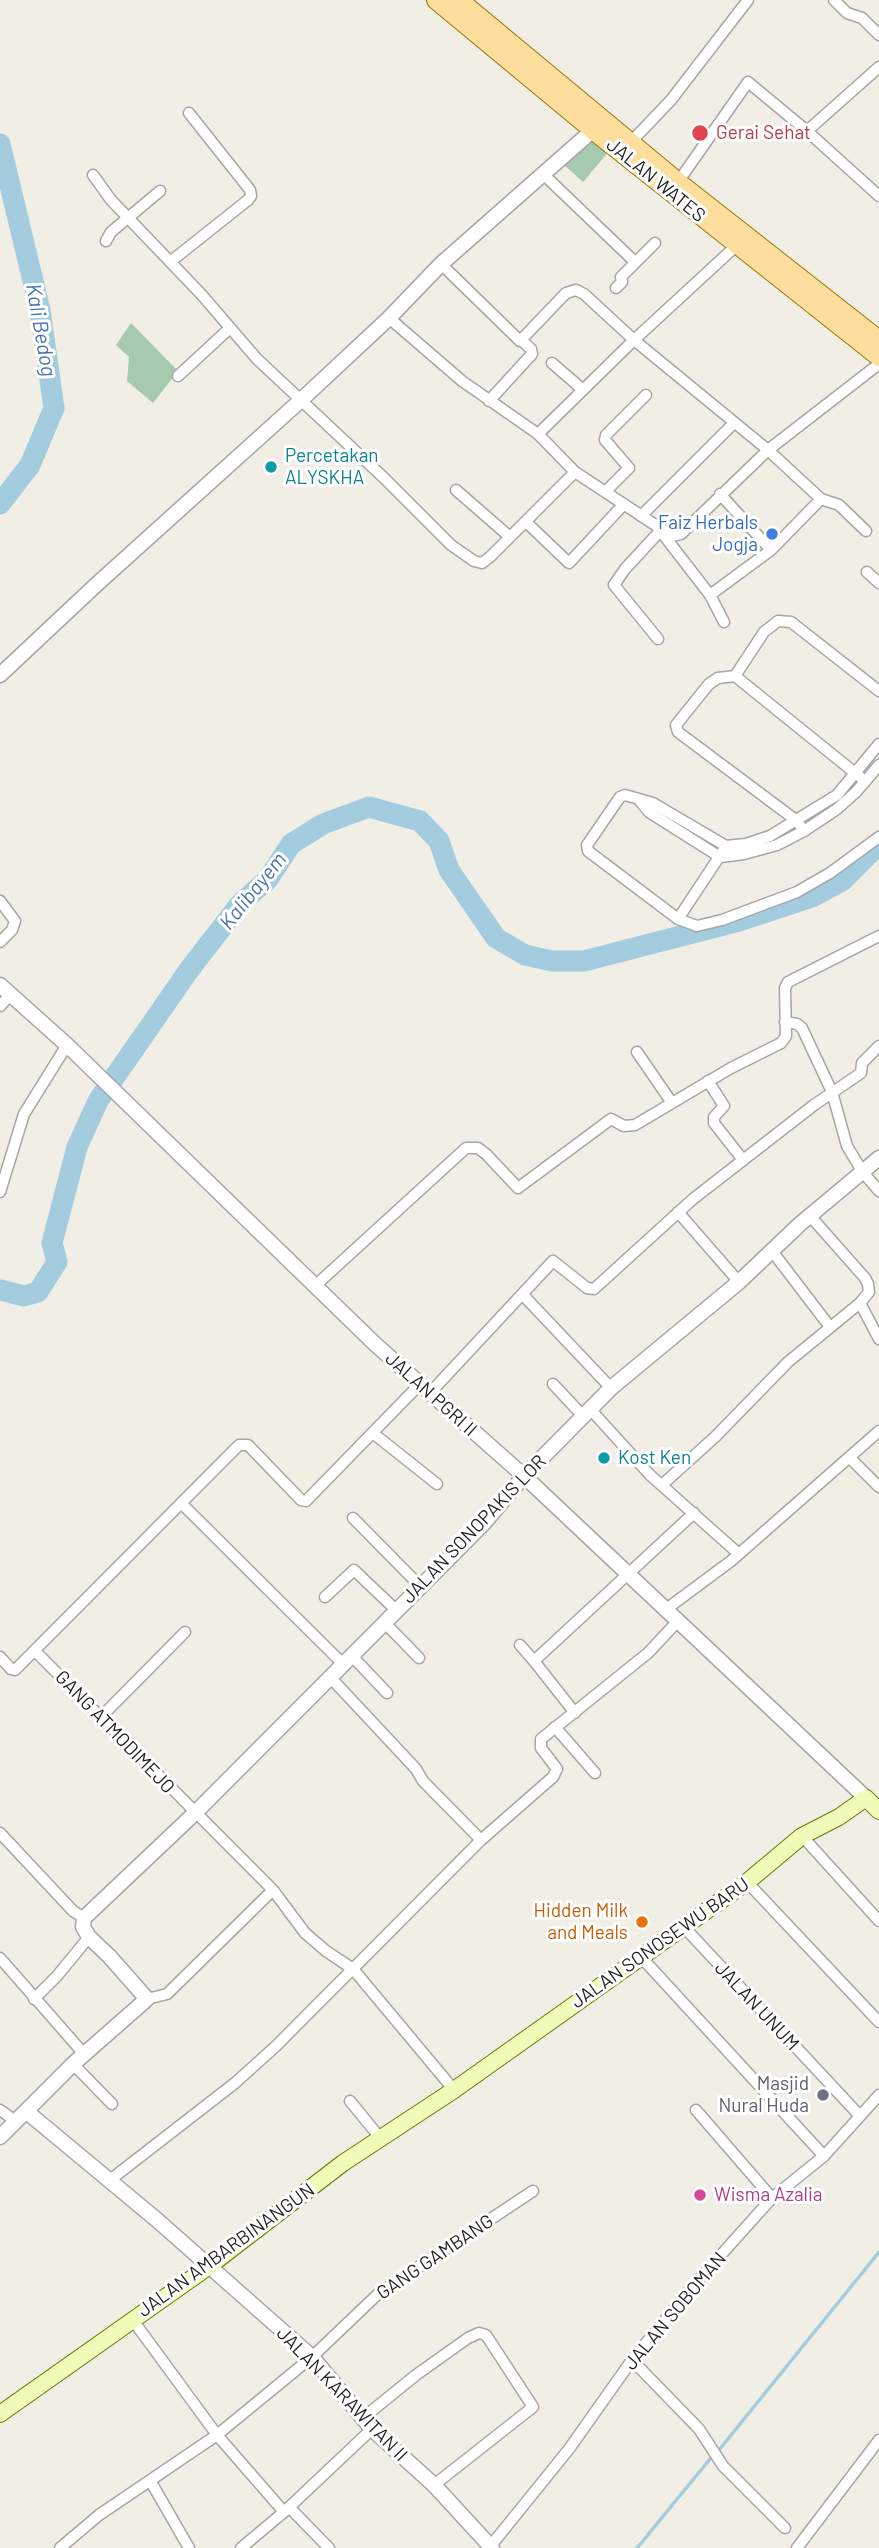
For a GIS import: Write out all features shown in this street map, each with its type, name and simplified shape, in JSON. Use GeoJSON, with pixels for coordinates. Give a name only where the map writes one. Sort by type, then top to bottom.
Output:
{"type":"FeatureCollection","features":[{"type":"Feature","properties":{"kind":"main road","name":"JALAN WATES"},"geometry":{"type":"LineString","coordinates":[[436,0],[599,125],[631,142],[879,340]]}},
{"type":"Feature","properties":{"kind":"main road","name":"JALAN WATES"},"geometry":{"type":"LineString","coordinates":[[459,0],[737,245],[879,358]]}},
{"type":"Feature","properties":{"kind":"main road"},"geometry":{"type":"LineString","coordinates":[[866,1798],[879,1811]]}},
{"type":"Feature","properties":{"kind":"main road","name":"JALAN SONOSEWU BARU"},"geometry":{"type":"LineString","coordinates":[[454,2090],[747,1882],[802,1836],[839,1817],[866,1798]]}},
{"type":"Feature","properties":{"kind":"main road","name":"JALAN AMBARBINANGUN"},"geometry":{"type":"LineString","coordinates":[[0,2414],[208,2267],[343,2163],[454,2090]]}},
{"type":"Feature","properties":{"kind":"street"},"geometry":{"type":"LineString","coordinates":[[631,142],[671,100],[748,0]]}},
{"type":"Feature","properties":{"kind":"street"},"geometry":{"type":"LineString","coordinates":[[834,0],[847,13],[862,18],[879,35]]}},
{"type":"Feature","properties":{"kind":"street"},"geometry":{"type":"LineString","coordinates":[[807,131],[879,67]]}},
{"type":"Feature","properties":{"kind":"street"},"geometry":{"type":"LineString","coordinates":[[678,182],[748,82],[879,196]]}},
{"type":"Feature","properties":{"kind":"street"},"geometry":{"type":"LineString","coordinates":[[170,262],[251,196],[250,190],[189,113]]}},
{"type":"Feature","properties":{"kind":"street"},"geometry":{"type":"LineString","coordinates":[[0,675],[300,401],[389,318],[441,264],[599,125]]}},
{"type":"Feature","properties":{"kind":"street"},"geometry":{"type":"LineString","coordinates":[[542,173],[635,261]]}},
{"type":"Feature","properties":{"kind":"street"},"geometry":{"type":"LineString","coordinates":[[93,175],[111,200],[257,359],[451,545],[474,561],[485,561],[575,472]]}},
{"type":"Feature","properties":{"kind":"street"},"geometry":{"type":"LineString","coordinates":[[106,241],[111,232],[128,216],[160,191]]}},
{"type":"Feature","properties":{"kind":"street"},"geometry":{"type":"LineString","coordinates":[[616,288],[622,282],[621,277],[654,243]]}},
{"type":"Feature","properties":{"kind":"street"},"geometry":{"type":"LineString","coordinates":[[538,434],[582,389],[737,245]]}},
{"type":"Feature","properties":{"kind":"street"},"geometry":{"type":"LineString","coordinates":[[441,264],[531,349],[532,354],[489,401]]}},
{"type":"Feature","properties":{"kind":"street"},"geometry":{"type":"LineString","coordinates":[[521,340],[566,293],[576,290],[584,294],[634,340],[768,450],[821,499],[839,505],[866,531]]}},
{"type":"Feature","properties":{"kind":"street"},"geometry":{"type":"LineString","coordinates":[[389,318],[462,381],[538,434],[575,472],[624,503],[660,531],[710,595],[724,622]]}},
{"type":"Feature","properties":{"kind":"street"},"geometry":{"type":"LineString","coordinates":[[178,376],[230,328]]}},
{"type":"Feature","properties":{"kind":"street"},"geometry":{"type":"LineString","coordinates":[[552,363],[582,389]]}},
{"type":"Feature","properties":{"kind":"street"},"geometry":{"type":"LineString","coordinates":[[660,531],[671,536],[681,534],[768,450],[879,364]]}},
{"type":"Feature","properties":{"kind":"street"},"geometry":{"type":"LineString","coordinates":[[606,491],[629,468],[605,440],[606,435],[646,395]]}},
{"type":"Feature","properties":{"kind":"street"},"geometry":{"type":"LineString","coordinates":[[641,516],[734,423]]}},
{"type":"Feature","properties":{"kind":"street"},"geometry":{"type":"LineString","coordinates":[[456,490],[510,537]]}},
{"type":"Feature","properties":{"kind":"street"},"geometry":{"type":"LineString","coordinates":[[720,494],[771,550]]}},
{"type":"Feature","properties":{"kind":"street"},"geometry":{"type":"LineString","coordinates":[[710,595],[771,550],[821,499]]}},
{"type":"Feature","properties":{"kind":"street"},"geometry":{"type":"LineString","coordinates":[[526,522],[569,563],[624,503]]}},
{"type":"Feature","properties":{"kind":"street"},"geometry":{"type":"LineString","coordinates":[[658,639],[614,586],[625,569],[660,531]]}},
{"type":"Feature","properties":{"kind":"street"},"geometry":{"type":"LineString","coordinates":[[867,572],[879,583]]}},
{"type":"Feature","properties":{"kind":"street"},"geometry":{"type":"LineString","coordinates":[[734,676],[764,632],[772,624],[785,620],[797,626],[879,691]]}},
{"type":"Feature","properties":{"kind":"street"},"geometry":{"type":"LineString","coordinates":[[801,826],[676,729],[678,722],[709,684],[718,678],[734,676],[861,778]]}},
{"type":"Feature","properties":{"kind":"street"},"geometry":{"type":"LineString","coordinates":[[861,778],[879,744]]}},
{"type":"Feature","properties":{"kind":"street"},"geometry":{"type":"LineString","coordinates":[[640,801],[649,812],[720,857],[768,849],[879,765]]}},
{"type":"Feature","properties":{"kind":"street"},"geometry":{"type":"LineString","coordinates":[[801,826],[746,844],[726,846],[653,803],[625,795],[620,797],[587,842],[587,848],[678,919],[697,926],[722,920],[797,892],[830,873],[879,837]]}},
{"type":"Feature","properties":{"kind":"street"},"geometry":{"type":"LineString","coordinates":[[678,919],[726,846]]}},
{"type":"Feature","properties":{"kind":"street"},"geometry":{"type":"LineString","coordinates":[[0,901],[15,921],[12,930],[0,942]]}},
{"type":"Feature","properties":{"kind":"street"},"geometry":{"type":"LineString","coordinates":[[316,1285],[466,1148],[478,1148],[486,1154],[519,1188],[611,1119],[624,1126],[632,1126],[708,1081],[781,1043],[786,1036],[785,988],[792,978],[817,969],[879,936]]}},
{"type":"Feature","properties":{"kind":"street"},"geometry":{"type":"LineString","coordinates":[[0,1006],[5,990]]}},
{"type":"Feature","properties":{"kind":"street","name":"JALAN PGRI II"},"geometry":{"type":"LineString","coordinates":[[5,990],[67,1045],[425,1389],[524,1476],[866,1798]]}},
{"type":"Feature","properties":{"kind":"street"},"geometry":{"type":"LineString","coordinates":[[785,1022],[797,1024],[802,1028],[832,1092],[847,1146],[862,1171],[879,1191]]}},
{"type":"Feature","properties":{"kind":"street"},"geometry":{"type":"LineString","coordinates":[[0,1192],[24,1114],[67,1045]]}},
{"type":"Feature","properties":{"kind":"street"},"geometry":{"type":"LineString","coordinates":[[0,1657],[11,1670],[15,1670],[242,1444],[301,1500],[306,1501],[523,1295],[553,1261],[587,1288],[594,1289],[678,1212],[832,1092],[861,1073],[862,1063],[879,1046]]}},
{"type":"Feature","properties":{"kind":"street"},"geometry":{"type":"LineString","coordinates":[[637,1052],[672,1103]]}},
{"type":"Feature","properties":{"kind":"street"},"geometry":{"type":"LineString","coordinates":[[708,1081],[724,1106],[714,1117],[714,1123],[743,1160]]}},
{"type":"Feature","properties":{"kind":"street","name":"JALAN SONOPAKIS LOR"},"geometry":{"type":"LineString","coordinates":[[84,1918],[195,1813],[484,1523],[524,1476],[611,1388],[739,1282],[879,1158]]}},
{"type":"Feature","properties":{"kind":"street"},"geometry":{"type":"LineString","coordinates":[[678,1212],[739,1282]]}},
{"type":"Feature","properties":{"kind":"street"},"geometry":{"type":"LineString","coordinates":[[663,1484],[716,1436],[788,1362],[860,1303],[869,1292],[865,1278],[811,1217]]}},
{"type":"Feature","properties":{"kind":"street"},"geometry":{"type":"LineString","coordinates":[[772,1251],[830,1328]]}},
{"type":"Feature","properties":{"kind":"street"},"geometry":{"type":"LineString","coordinates":[[523,1295],[611,1388]]}},
{"type":"Feature","properties":{"kind":"street"},"geometry":{"type":"LineString","coordinates":[[860,1303],[879,1339]]}},
{"type":"Feature","properties":{"kind":"street"},"geometry":{"type":"LineString","coordinates":[[553,1384],[739,1554]]}},
{"type":"Feature","properties":{"kind":"street"},"geometry":{"type":"LineString","coordinates":[[665,1611],[739,1554],[879,1431]]}},
{"type":"Feature","properties":{"kind":"street"},"geometry":{"type":"LineString","coordinates":[[374,1434],[437,1484]]}},
{"type":"Feature","properties":{"kind":"street"},"geometry":{"type":"LineString","coordinates":[[850,1458],[879,1487]]}},
{"type":"Feature","properties":{"kind":"street"},"geometry":{"type":"LineString","coordinates":[[181,1503],[347,1660],[387,1693]]}},
{"type":"Feature","properties":{"kind":"street"},"geometry":{"type":"LineString","coordinates":[[534,1661],[694,1513]]}},
{"type":"Feature","properties":{"kind":"street"},"geometry":{"type":"LineString","coordinates":[[353,1518],[420,1586]]}},
{"type":"Feature","properties":{"kind":"street"},"geometry":{"type":"LineString","coordinates":[[324,1597],[354,1570],[396,1610]]}},
{"type":"Feature","properties":{"kind":"street"},"geometry":{"type":"LineString","coordinates":[[384,1622],[419,1658]]}},
{"type":"Feature","properties":{"kind":"street"},"geometry":{"type":"LineString","coordinates":[[110,2180],[235,2083],[276,2046],[481,1840],[557,1772],[556,1766],[539,1742],[648,1653],[677,1622]]}},
{"type":"Feature","properties":{"kind":"street"},"geometry":{"type":"LineString","coordinates":[[101,1717],[185,1632]]}},
{"type":"Feature","properties":{"kind":"street"},"geometry":{"type":"LineString","coordinates":[[520,1645],[575,1713]]}},
{"type":"Feature","properties":{"kind":"street","name":"GANG ATMODIMEJO"},"geometry":{"type":"LineString","coordinates":[[36,1651],[272,1890],[316,1943],[353,1969],[454,2090]]}},
{"type":"Feature","properties":{"kind":"street"},"geometry":{"type":"LineString","coordinates":[[330,1677],[416,1769],[423,1781],[481,1840]]}},
{"type":"Feature","properties":{"kind":"street"},"geometry":{"type":"LineString","coordinates":[[555,1727],[595,1773]]}},
{"type":"Feature","properties":{"kind":"street"},"geometry":{"type":"LineString","coordinates":[[0,1833],[73,1911],[84,1918],[83,1927],[89,1937],[147,1999]]}},
{"type":"Feature","properties":{"kind":"street"},"geometry":{"type":"LineString","coordinates":[[802,1836],[879,1921]]}},
{"type":"Feature","properties":{"kind":"street"},"geometry":{"type":"LineString","coordinates":[[747,1882],[879,2022]]}},
{"type":"Feature","properties":{"kind":"street"},"geometry":{"type":"LineString","coordinates":[[0,2137],[79,2059],[147,1999],[167,1994],[272,1890]]}},
{"type":"Feature","properties":{"kind":"street","name":"JALAN UNUM"},"geometry":{"type":"LineString","coordinates":[[684,1927],[860,2116]]}},
{"type":"Feature","properties":{"kind":"street"},"geometry":{"type":"LineString","coordinates":[[34,1999],[71,1961],[89,1937]]}},
{"type":"Feature","properties":{"kind":"street"},"geometry":{"type":"LineString","coordinates":[[641,1957],[824,2156]]}},
{"type":"Feature","properties":{"kind":"street"},"geometry":{"type":"LineString","coordinates":[[0,1958],[112,2104]]}},
{"type":"Feature","properties":{"kind":"street","name":"JALAN SOBOMAN"},"geometry":{"type":"LineString","coordinates":[[491,2547],[569,2449],[632,2360],[694,2285],[772,2198],[824,2156],[879,2095]]}},
{"type":"Feature","properties":{"kind":"street"},"geometry":{"type":"LineString","coordinates":[[351,2101],[381,2139]]}},
{"type":"Feature","properties":{"kind":"street"},"geometry":{"type":"LineString","coordinates":[[0,2110],[22,2117]]}},
{"type":"Feature","properties":{"kind":"street"},"geometry":{"type":"LineString","coordinates":[[696,2110],[772,2198]]}},
{"type":"Feature","properties":{"kind":"street","name":"JALAN KARAWITAN II"},"geometry":{"type":"LineString","coordinates":[[22,2117],[110,2180],[312,2357],[368,2423],[434,2485],[491,2547]]}},
{"type":"Feature","properties":{"kind":"street","name":"GANG GAMBANG"},"geometry":{"type":"LineString","coordinates":[[61,2548],[99,2515],[217,2435],[312,2357],[391,2284],[533,2191]]}},
{"type":"Feature","properties":{"kind":"street"},"geometry":{"type":"LineString","coordinates":[[132,2319],[217,2435],[287,2509],[329,2548]]}},
{"type":"Feature","properties":{"kind":"street"},"geometry":{"type":"LineString","coordinates":[[241,2548],[287,2509],[416,2375],[468,2338],[483,2333],[533,2407],[434,2485]]}},
{"type":"Feature","properties":{"kind":"street"},"geometry":{"type":"LineString","coordinates":[[632,2360],[699,2429],[723,2466],[785,2528]]}},
{"type":"Feature","properties":{"kind":"street"},"geometry":{"type":"LineString","coordinates":[[797,2548],[879,2440]]}},
{"type":"Feature","properties":{"kind":"street"},"geometry":{"type":"LineString","coordinates":[[151,2482],[189,2548]]}},
{"type":"Feature","properties":{"kind":"green space"},"geometry":{"type":"Polygon","coordinates":[[[594,136],[611,149],[583,182],[561,162],[594,136]]]}},
{"type":"Feature","properties":{"kind":"green space"},"geometry":{"type":"Polygon","coordinates":[[[131,323],[178,371],[153,403],[127,381],[129,357],[116,345],[131,323]]]}},
{"type":"Feature","properties":{"kind":"waterway","name":"Kali Bedog"},"geometry":{"type":"LineString","coordinates":[[0,144],[40,310],[54,408],[30,465],[0,504]]}},
{"type":"Feature","properties":{"kind":"waterway","name":"Kalibayem"},"geometry":{"type":"LineString","coordinates":[[0,1290],[24,1296],[38,1292],[57,1262],[52,1243],[77,1147],[98,1101],[189,970],[240,904],[268,879],[291,844],[323,824],[369,807],[420,821],[439,841],[449,870],[496,938],[525,955],[552,961],[584,961],[739,921],[812,897],[842,881],[879,844]]}},
{"type":"Feature","properties":{"kind":"waterway"},"geometry":{"type":"LineString","coordinates":[[719,2450],[879,2252]]}},
{"type":"Feature","properties":{"kind":"waterway"},"geometry":{"type":"LineString","coordinates":[[637,2548],[710,2459]]}},
{"type":"Feature","properties":{"kind":"place","name":"Gerai Sehat"},"geometry":{"type":"Point","coordinates":[700,133]}},
{"type":"Feature","properties":{"kind":"place","name":"Percetakan ALYSKHA"},"geometry":{"type":"Point","coordinates":[271,467]}},
{"type":"Feature","properties":{"kind":"place","name":"Faiz Herbals Jogja"},"geometry":{"type":"Point","coordinates":[772,534]}},
{"type":"Feature","properties":{"kind":"place","name":"Kost Ken"},"geometry":{"type":"Point","coordinates":[604,1458]}},
{"type":"Feature","properties":{"kind":"place","name":"Hidden Milk and Meals"},"geometry":{"type":"Point","coordinates":[642,1922]}},
{"type":"Feature","properties":{"kind":"place","name":"Masjid Nural Huda"},"geometry":{"type":"Point","coordinates":[823,2095]}},
{"type":"Feature","properties":{"kind":"place","name":"Wisma Azalia"},"geometry":{"type":"Point","coordinates":[700,2195]}}]}
